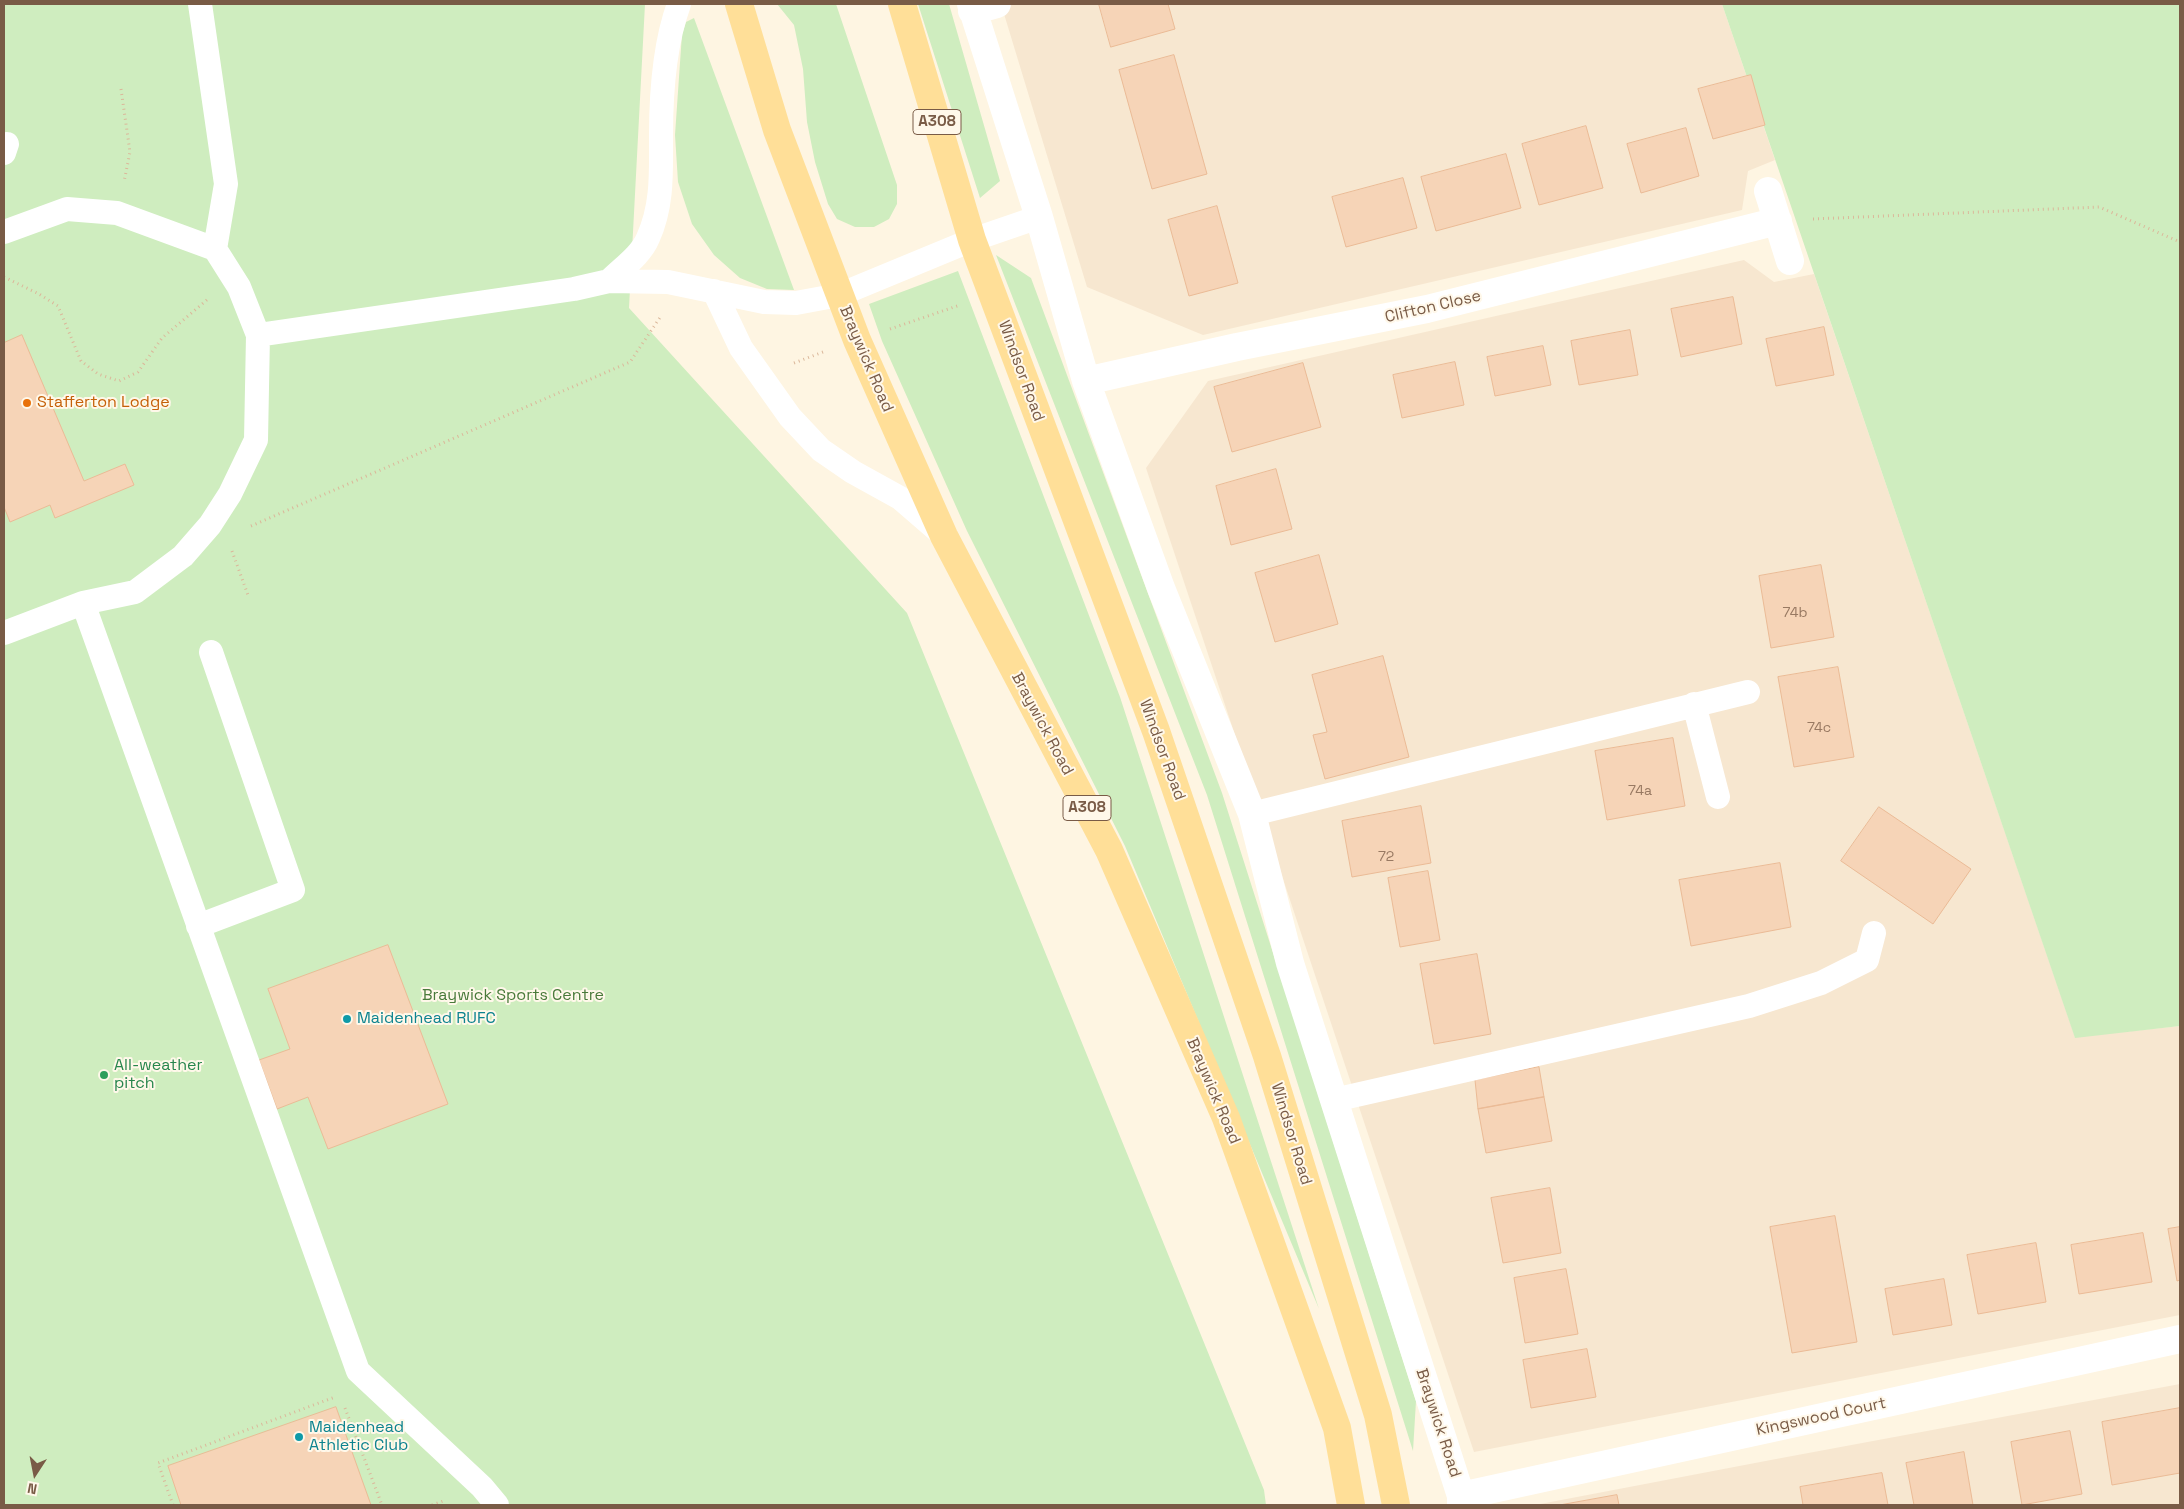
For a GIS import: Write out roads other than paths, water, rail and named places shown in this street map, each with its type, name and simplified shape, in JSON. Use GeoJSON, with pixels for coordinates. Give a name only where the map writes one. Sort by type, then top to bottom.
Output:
{"type":"FeatureCollection","features":[{"type":"Feature","properties":{"kind":"main road","name":"Braywick Road"},"geometry":{"type":"LineString","coordinates":[[739,4],[777,130],[857,340],[944,536],[1109,850],[1226,1118],[1337,1428],[1351,1505]]}},
{"type":"Feature","properties":{"kind":"main road","name":"Windsor Road"},"geometry":{"type":"LineString","coordinates":[[902,4],[972,240],[1156,731],[1267,1056],[1378,1415],[1396,1505]]}},
{"type":"Feature","properties":{"kind":"street","name":"Braywick Road"},"geometry":{"type":"LineString","coordinates":[[980,6],[1086,381],[1161,588],[1252,814],[1290,963],[1461,1500]]}},
{"type":"Feature","properties":{"kind":"street"},"geometry":{"type":"LineString","coordinates":[[1768,191],[1790,261]]}},
{"type":"Feature","properties":{"kind":"street","name":"Clifton Close"},"geometry":{"type":"LineString","coordinates":[[1086,381],[1237,347],[1428,309],[1778,221]]}},
{"type":"Feature","properties":{"kind":"street","name":"Kingswood Court"},"geometry":{"type":"LineString","coordinates":[[1461,1500],[2180,1339]]}},
{"type":"Feature","properties":{"kind":"lane"},"geometry":{"type":"LineString","coordinates":[[200,4],[226,184],[214,248]]}},
{"type":"Feature","properties":{"kind":"lane"},"geometry":{"type":"LineString","coordinates":[[609,281],[635,256],[648,240],[658,206],[662,176],[661,135],[664,83],[673,20],[679,4]]}},
{"type":"Feature","properties":{"kind":"lane"},"geometry":{"type":"LineString","coordinates":[[4,232],[67,209],[117,213],[214,248],[240,287],[258,335],[256,440],[230,494],[218,531],[135,592],[83,603],[4,633]]}},
{"type":"Feature","properties":{"kind":"lane"},"geometry":{"type":"LineString","coordinates":[[258,335],[574,288],[609,281],[668,282],[772,302],[796,302],[839,295],[972,240],[1039,217]]}},
{"type":"Feature","properties":{"kind":"lane"},"geometry":{"type":"LineString","coordinates":[[714,291],[741,348],[790,417],[821,450],[853,472],[900,498],[944,536]]}},
{"type":"Feature","properties":{"kind":"lane"},"geometry":{"type":"LineString","coordinates":[[83,603],[358,1371],[482,1487],[497,1505]]}},
{"type":"Feature","properties":{"kind":"lane"},"geometry":{"type":"LineString","coordinates":[[198,926],[293,890],[211,652]]}},
{"type":"Feature","properties":{"kind":"lane"},"geometry":{"type":"LineString","coordinates":[[1252,814],[1748,692]]}},
{"type":"Feature","properties":{"kind":"lane"},"geometry":{"type":"LineString","coordinates":[[1694,704],[1718,797]]}},
{"type":"Feature","properties":{"kind":"lane"},"geometry":{"type":"LineString","coordinates":[[1334,1100],[1758,1003],[1821,983],[1867,960],[1874,933]]}},
{"type":"Feature","properties":{"kind":"place","name":"Stafferton Lodge"},"geometry":{"type":"Point","coordinates":[27,403]}},
{"type":"Feature","properties":{"kind":"place","name":"Maidenhead RUFC"},"geometry":{"type":"Point","coordinates":[347,1019]}},
{"type":"Feature","properties":{"kind":"place","name":"All-weather pitch"},"geometry":{"type":"Point","coordinates":[104,1075]}},
{"type":"Feature","properties":{"kind":"place","name":"Maidenhead Athletic Club"},"geometry":{"type":"Point","coordinates":[299,1437]}},
{"type":"Feature","properties":{"kind":"park label","name":"Braywick Sports Centre"},"geometry":{"type":"Point","coordinates":[513,996]}}]}
